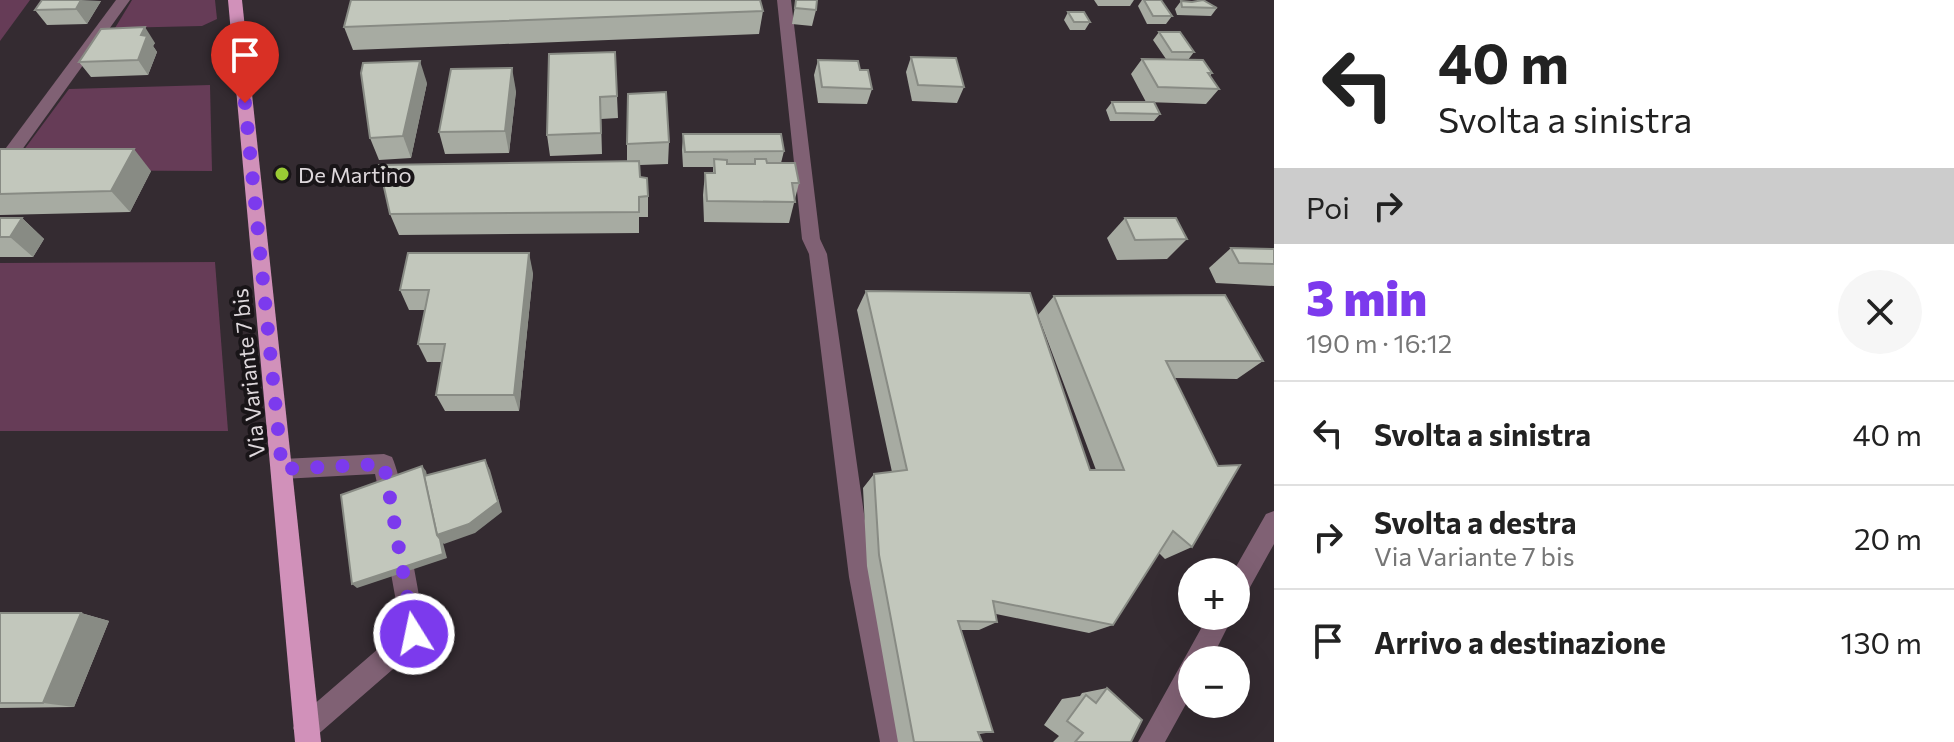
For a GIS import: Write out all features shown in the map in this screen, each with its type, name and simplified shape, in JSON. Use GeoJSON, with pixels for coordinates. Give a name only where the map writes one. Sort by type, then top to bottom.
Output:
{"type":"FeatureCollection","features":[{"type":"Feature","properties":{"kind":"main road","name":"Via Variante 7 bis"},"geometry":{"type":"LineString","coordinates":[[235,0],[307,735]]}},
{"type":"Feature","properties":{"kind":"street"},"geometry":{"type":"LineString","coordinates":[[0,168],[123,0]]}},
{"type":"Feature","properties":{"kind":"street"},"geometry":{"type":"LineString","coordinates":[[784,0],[811,239],[820,265],[861,577],[893,742]]}},
{"type":"Feature","properties":{"kind":"street"},"geometry":{"type":"LineString","coordinates":[[282,469],[384,464],[414,634],[307,735]]}},
{"type":"Feature","properties":{"kind":"street"},"geometry":{"type":"LineString","coordinates":[[1250,565],[1274,522]]}},
{"type":"Feature","properties":{"kind":"street"},"geometry":{"type":"LineString","coordinates":[[1151,742],[1178,693]]}},
{"type":"Feature","properties":{"kind":"shaded area"},"geometry":{"type":"Polygon","coordinates":[[[0,0],[30,0],[0,41],[0,0]]]}},
{"type":"Feature","properties":{"kind":"shaded area"},"geometry":{"type":"Polygon","coordinates":[[[132,0],[215,0],[217,19],[202,26],[115,28],[132,0]]]}},
{"type":"Feature","properties":{"kind":"shaded area"},"geometry":{"type":"Polygon","coordinates":[[[210,85],[212,171],[9,170],[69,89],[210,85]]]}},
{"type":"Feature","properties":{"kind":"shaded area"},"geometry":{"type":"Polygon","coordinates":[[[215,262],[228,431],[0,431],[0,263],[215,262]]]}},
{"type":"Feature","properties":{"kind":"building"},"geometry":{"type":"Polygon","coordinates":[[[42,0],[81,0],[76,9],[35,10],[42,0]]]}},
{"type":"Feature","properties":{"kind":"building"},"geometry":{"type":"Polygon","coordinates":[[[351,0],[760,0],[763,11],[344,27],[351,0]]]}},
{"type":"Feature","properties":{"kind":"building"},"geometry":{"type":"Polygon","coordinates":[[[796,0],[817,0],[816,10],[795,8],[796,0]]]}},
{"type":"Feature","properties":{"kind":"building"},"geometry":{"type":"Polygon","coordinates":[[[1144,0],[1161,0],[1172,16],[1153,16],[1144,0]]]}},
{"type":"Feature","properties":{"kind":"building"},"geometry":{"type":"Polygon","coordinates":[[[1203,0],[1217,8],[1182,7],[1181,1],[1203,0]]]}},
{"type":"Feature","properties":{"kind":"building"},"geometry":{"type":"Polygon","coordinates":[[[1068,12],[1084,12],[1090,22],[1074,22],[1068,12]]]}},
{"type":"Feature","properties":{"kind":"building"},"geometry":{"type":"Polygon","coordinates":[[[145,27],[141,35],[147,36],[138,60],[79,62],[101,29],[145,27]]]}},
{"type":"Feature","properties":{"kind":"building"},"geometry":{"type":"Polygon","coordinates":[[[1159,32],[1180,32],[1194,52],[1172,52],[1159,32]]]}},
{"type":"Feature","properties":{"kind":"building"},"geometry":{"type":"Polygon","coordinates":[[[615,52],[617,96],[600,97],[601,133],[547,135],[549,54],[615,52]]]}},
{"type":"Feature","properties":{"kind":"building"},"geometry":{"type":"Polygon","coordinates":[[[911,57],[956,58],[964,87],[918,85],[911,57]]]}},
{"type":"Feature","properties":{"kind":"building"},"geometry":{"type":"Polygon","coordinates":[[[1142,59],[1203,60],[1219,89],[1158,87],[1142,59]]]}},
{"type":"Feature","properties":{"kind":"building"},"geometry":{"type":"Polygon","coordinates":[[[818,60],[858,61],[860,70],[868,70],[872,89],[822,87],[818,60]]]}},
{"type":"Feature","properties":{"kind":"building"},"geometry":{"type":"Polygon","coordinates":[[[420,61],[403,136],[370,138],[361,73],[363,63],[420,61]]]}},
{"type":"Feature","properties":{"kind":"building"},"geometry":{"type":"Polygon","coordinates":[[[512,68],[505,131],[439,132],[451,69],[512,68]]]}},
{"type":"Feature","properties":{"kind":"building"},"geometry":{"type":"Polygon","coordinates":[[[666,92],[669,142],[627,144],[628,94],[666,92]]]}},
{"type":"Feature","properties":{"kind":"building"},"geometry":{"type":"Polygon","coordinates":[[[1112,102],[1154,102],[1160,114],[1116,113],[1112,102]]]}},
{"type":"Feature","properties":{"kind":"building"},"geometry":{"type":"Polygon","coordinates":[[[683,134],[781,134],[784,151],[685,152],[683,134]]]}},
{"type":"Feature","properties":{"kind":"building"},"geometry":{"type":"Polygon","coordinates":[[[0,149],[134,149],[111,191],[0,194],[0,149]]]}},
{"type":"Feature","properties":{"kind":"building"},"geometry":{"type":"Polygon","coordinates":[[[714,159],[727,160],[727,164],[755,164],[755,159],[766,159],[767,163],[795,163],[799,183],[792,183],[795,202],[707,201],[705,173],[715,173],[714,159]]]}},
{"type":"Feature","properties":{"kind":"building"},"geometry":{"type":"Polygon","coordinates":[[[639,161],[640,177],[647,178],[648,196],[639,197],[639,212],[390,214],[379,165],[639,161]]]}},
{"type":"Feature","properties":{"kind":"building"},"geometry":{"type":"Polygon","coordinates":[[[0,218],[22,218],[10,237],[0,237],[0,218]]]}},
{"type":"Feature","properties":{"kind":"building"},"geometry":{"type":"Polygon","coordinates":[[[1125,218],[1176,218],[1187,239],[1135,240],[1125,218]]]}},
{"type":"Feature","properties":{"kind":"building"},"geometry":{"type":"Polygon","coordinates":[[[1231,248],[1274,249],[1274,264],[1239,263],[1231,248]]]}},
{"type":"Feature","properties":{"kind":"building"},"geometry":{"type":"Polygon","coordinates":[[[408,253],[529,253],[514,395],[436,395],[445,344],[418,344],[429,290],[400,290],[408,253]]]}},
{"type":"Feature","properties":{"kind":"building"},"geometry":{"type":"Polygon","coordinates":[[[866,291],[1030,293],[1090,470],[1124,470],[1054,296],[1225,295],[1263,361],[1166,361],[1218,466],[1240,465],[1192,547],[1173,531],[1113,625],[993,601],[997,622],[958,621],[993,732],[978,732],[982,742],[914,742],[879,555],[874,474],[907,470],[866,291]]]}},
{"type":"Feature","properties":{"kind":"building"},"geometry":{"type":"Polygon","coordinates":[[[485,460],[498,502],[469,524],[437,535],[424,476],[485,460]]]}},
{"type":"Feature","properties":{"kind":"building"},"geometry":{"type":"Polygon","coordinates":[[[422,466],[443,554],[352,584],[341,495],[422,466]]]}},
{"type":"Feature","properties":{"kind":"building"},"geometry":{"type":"Polygon","coordinates":[[[0,613],[81,613],[43,703],[0,703],[0,613]]]}},
{"type":"Feature","properties":{"kind":"building"},"geometry":{"type":"Polygon","coordinates":[[[1107,688],[1142,720],[1131,742],[1075,742],[1083,733],[1067,721],[1086,695],[1096,703],[1107,688]]]}},
{"type":"Feature","properties":{"kind":"place","name":"De Martino"},"geometry":{"type":"Point","coordinates":[282,174]}},
{"type":"Feature","properties":{"kind":"route"},"geometry":{"type":"LineString","coordinates":[[245,103],[282,469],[384,464],[414,634]]}}]}
